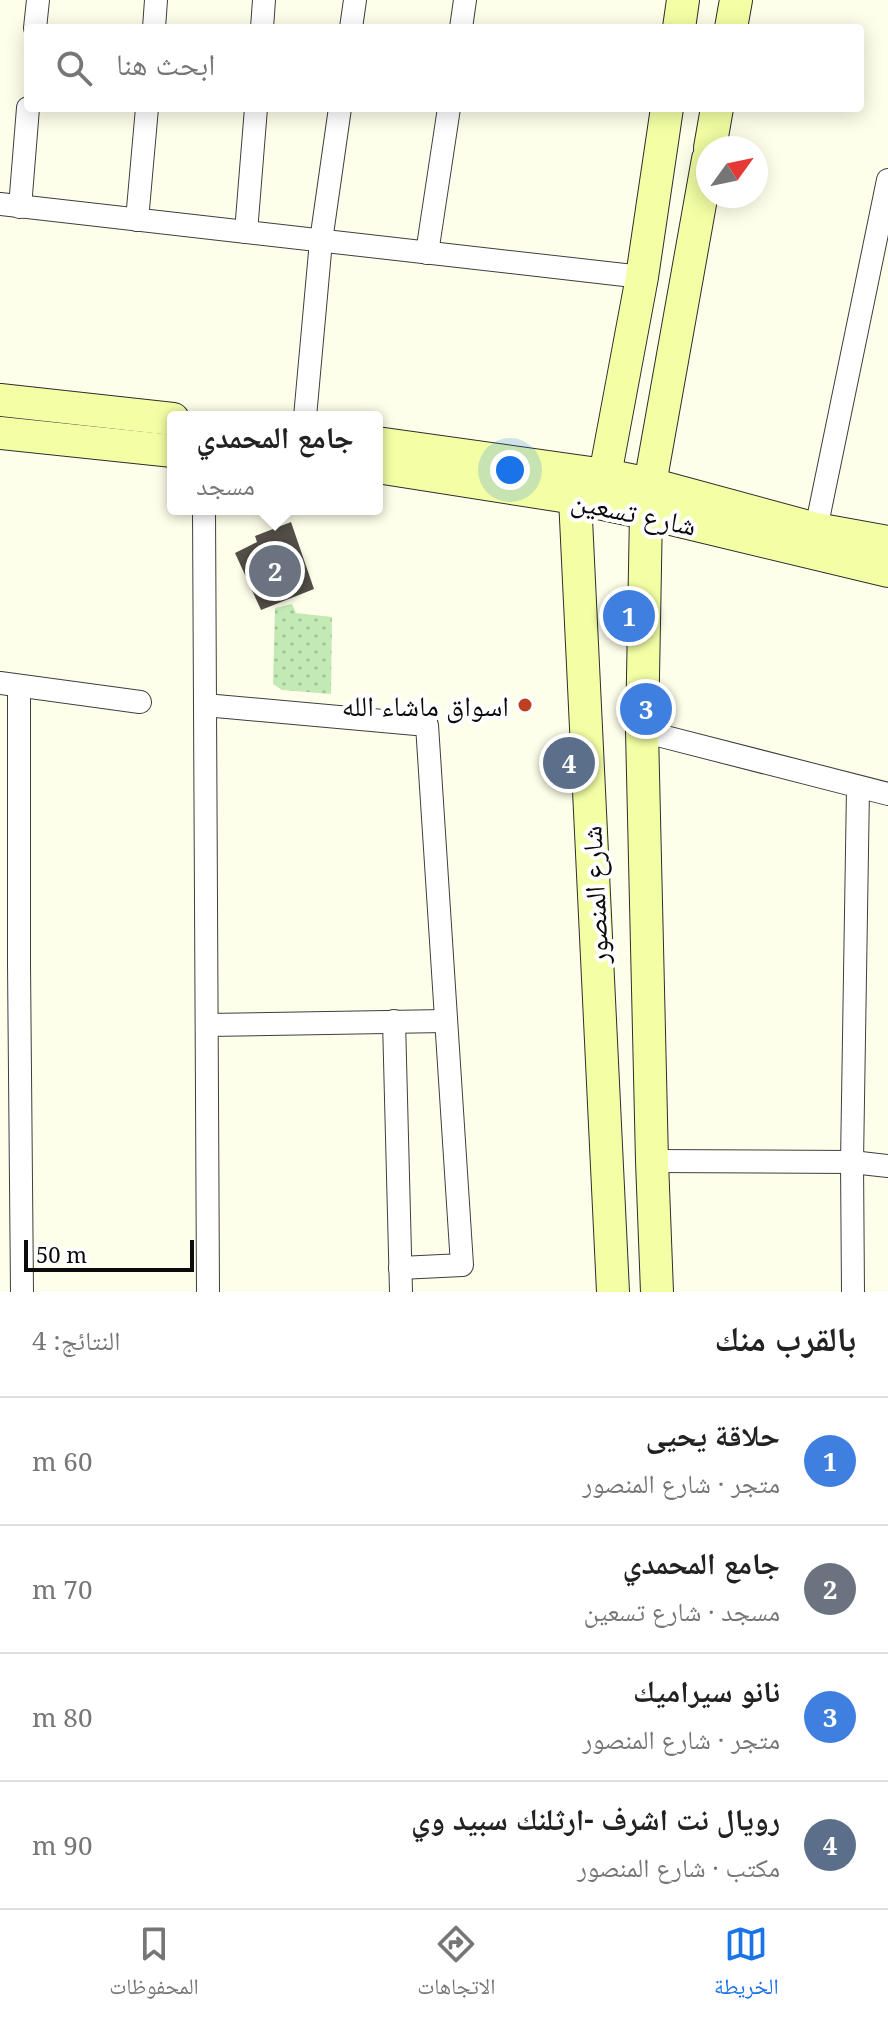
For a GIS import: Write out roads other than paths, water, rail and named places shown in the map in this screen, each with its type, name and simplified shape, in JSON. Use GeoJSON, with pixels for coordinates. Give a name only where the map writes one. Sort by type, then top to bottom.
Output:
{"type":"FeatureCollection","features":[{"type":"Feature","properties":{"kind":"street"},"geometry":{"type":"LineString","coordinates":[[35,24],[38,0]]}},
{"type":"Feature","properties":{"kind":"street"},"geometry":{"type":"LineString","coordinates":[[154,24],[156,0]]}},
{"type":"Feature","properties":{"kind":"street"},"geometry":{"type":"LineString","coordinates":[[262,24],[264,0]]}},
{"type":"Feature","properties":{"kind":"street"},"geometry":{"type":"LineString","coordinates":[[352,24],[355,0]]}},
{"type":"Feature","properties":{"kind":"street"},"geometry":{"type":"LineString","coordinates":[[462,24],[465,0]]}},
{"type":"Feature","properties":{"kind":"street"},"geometry":{"type":"LineString","coordinates":[[680,24],[683,0]]}},
{"type":"Feature","properties":{"kind":"street"},"geometry":{"type":"LineString","coordinates":[[732,24],[736,0]]}},
{"type":"Feature","properties":{"kind":"street"},"geometry":{"type":"LineString","coordinates":[[27,112],[10,206],[642,277]]}},
{"type":"Feature","properties":{"kind":"street"},"geometry":{"type":"LineString","coordinates":[[137,220],[147,112]]}},
{"type":"Feature","properties":{"kind":"street"},"geometry":{"type":"LineString","coordinates":[[246,232],[256,112]]}},
{"type":"Feature","properties":{"kind":"street"},"geometry":{"type":"LineString","coordinates":[[306,411],[321,241],[339,112]]}},
{"type":"Feature","properties":{"kind":"street"},"geometry":{"type":"LineString","coordinates":[[427,253],[448,112]]}},
{"type":"Feature","properties":{"kind":"street"},"geometry":{"type":"LineString","coordinates":[[605,475],[642,277],[666,112]]}},
{"type":"Feature","properties":{"kind":"street"},"geometry":{"type":"LineString","coordinates":[[712,136],[716,112]]}},
{"type":"Feature","properties":{"kind":"street"},"geometry":{"type":"LineString","coordinates":[[816,529],[880,260],[888,180]]}},
{"type":"Feature","properties":{"kind":"street","name":"شارع المنصور"},"geometry":{"type":"LineString","coordinates":[[657,1292],[642,731],[648,498],[699,208]]}},
{"type":"Feature","properties":{"kind":"street"},"geometry":{"type":"LineString","coordinates":[[0,400],[167,418]]}},
{"type":"Feature","properties":{"kind":"street"},"geometry":{"type":"LineString","coordinates":[[0,433],[167,450]]}},
{"type":"Feature","properties":{"kind":"street","name":"شارع تسعين"},"geometry":{"type":"LineString","coordinates":[[383,444],[605,475],[648,498],[888,571]]}},
{"type":"Feature","properties":{"kind":"street","name":"شارع تسعين"},"geometry":{"type":"LineString","coordinates":[[383,468],[575,498],[648,498],[888,542]]}},
{"type":"Feature","properties":{"kind":"street","name":"شارع المنصور"},"geometry":{"type":"LineString","coordinates":[[575,498],[613,1292]]}},
{"type":"Feature","properties":{"kind":"street"},"geometry":{"type":"LineString","coordinates":[[204,515],[208,1292]]}},
{"type":"Feature","properties":{"kind":"street"},"geometry":{"type":"LineString","coordinates":[[22,1292],[10,1143],[9,685],[140,702]]}},
{"type":"Feature","properties":{"kind":"street"},"geometry":{"type":"LineString","coordinates":[[205,705],[427,725],[462,1265],[400,1268]]}},
{"type":"Feature","properties":{"kind":"street"},"geometry":{"type":"LineString","coordinates":[[642,731],[888,794]]}},
{"type":"Feature","properties":{"kind":"street"},"geometry":{"type":"LineString","coordinates":[[853,1292],[858,788]]}},
{"type":"Feature","properties":{"kind":"street"},"geometry":{"type":"LineString","coordinates":[[394,1021],[401,1292]]}},
{"type":"Feature","properties":{"kind":"street"},"geometry":{"type":"LineString","coordinates":[[207,1025],[445,1021]]}},
{"type":"Feature","properties":{"kind":"street"},"geometry":{"type":"LineString","coordinates":[[652,1161],[852,1162],[888,1166]]}},
{"type":"Feature","properties":{"kind":"place","name":"جامع المحمدي"},"geometry":{"type":"Point","coordinates":[275,571]}},
{"type":"Feature","properties":{"kind":"place","name":"حلاقة يحيى"},"geometry":{"type":"Point","coordinates":[629,616]}},
{"type":"Feature","properties":{"kind":"place","name":"اسواق ماشاء الله"},"geometry":{"type":"Point","coordinates":[525,705]}},
{"type":"Feature","properties":{"kind":"place","name":"نانو سيراميك"},"geometry":{"type":"Point","coordinates":[646,709]}},
{"type":"Feature","properties":{"kind":"place","name":"رويال نت اشرف -ارثلنك سبيد وي"},"geometry":{"type":"Point","coordinates":[569,763]}}]}
